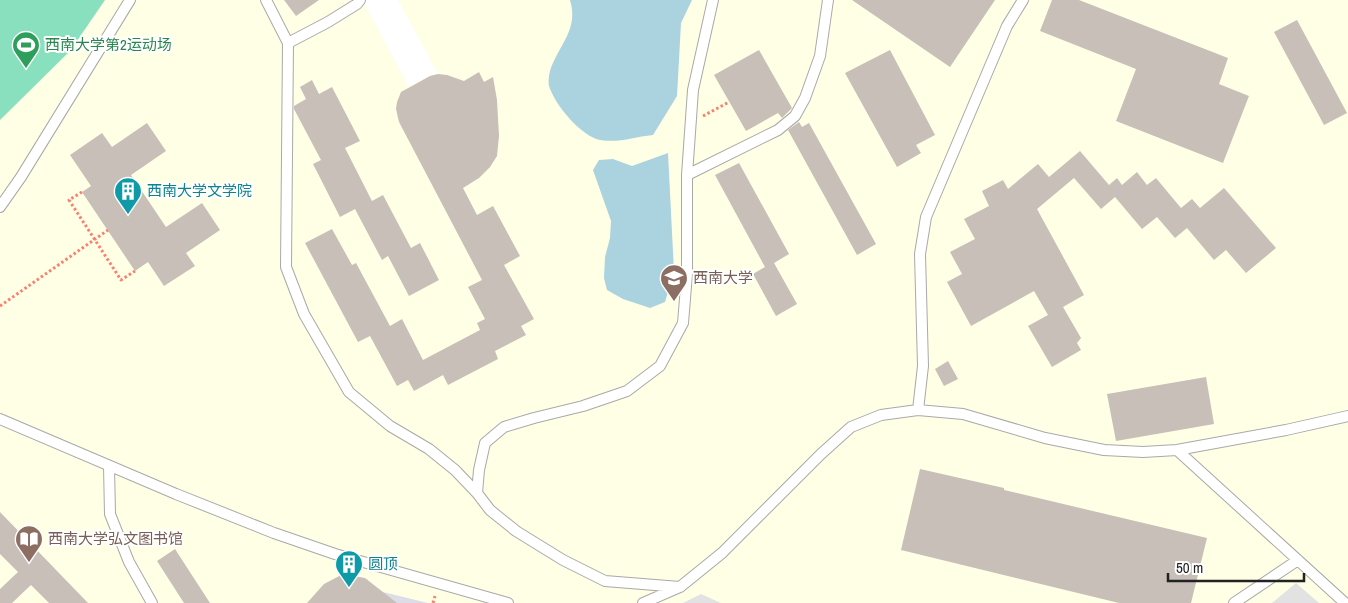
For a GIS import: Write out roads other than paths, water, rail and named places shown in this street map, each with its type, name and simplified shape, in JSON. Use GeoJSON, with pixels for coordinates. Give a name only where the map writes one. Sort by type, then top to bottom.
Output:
{"type":"FeatureCollection","features":[{"type":"Feature","properties":{"kind":"lane"},"geometry":{"type":"LineString","coordinates":[[0,207],[21,177],[130,0]]}},
{"type":"Feature","properties":{"kind":"lane"},"geometry":{"type":"LineString","coordinates":[[266,0],[288,43],[286,267],[304,314],[349,392],[390,426],[436,454],[455,470],[490,510],[516,531],[563,560],[605,581],[680,587]]}},
{"type":"Feature","properties":{"kind":"lane"},"geometry":{"type":"LineString","coordinates":[[288,43],[328,22],[357,4],[360,0]]}},
{"type":"Feature","properties":{"kind":"lane"},"geometry":{"type":"LineString","coordinates":[[477,493],[479,470],[486,443],[504,427],[583,406],[627,391],[660,366],[683,323],[687,274],[687,175],[693,90],[714,0]]}},
{"type":"Feature","properties":{"kind":"lane"},"geometry":{"type":"LineString","coordinates":[[687,175],[778,130],[795,116],[805,98],[820,56],[828,0]]}},
{"type":"Feature","properties":{"kind":"lane"},"geometry":{"type":"LineString","coordinates":[[918,410],[922,366],[920,254],[926,217],[1007,26],[1023,0]]}},
{"type":"Feature","properties":{"kind":"lane"},"geometry":{"type":"LineString","coordinates":[[643,603],[680,587],[722,553],[821,454],[851,427],[881,415],[918,410],[963,414],[1045,438],[1104,450],[1143,452],[1177,450],[1286,430],[1348,416]]}},
{"type":"Feature","properties":{"kind":"lane"},"geometry":{"type":"LineString","coordinates":[[0,419],[185,498],[326,551],[508,603]]}},
{"type":"Feature","properties":{"kind":"lane"},"geometry":{"type":"LineString","coordinates":[[1177,450],[1345,603]]}},
{"type":"Feature","properties":{"kind":"lane"},"geometry":{"type":"LineString","coordinates":[[109,466],[110,514],[128,562],[152,603]]}},
{"type":"Feature","properties":{"kind":"lane"},"geometry":{"type":"LineString","coordinates":[[1234,603],[1298,560]]}},
{"type":"Feature","properties":{"kind":"water"},"geometry":{"type":"Polygon","coordinates":[[[570,0],[692,0],[681,23],[677,96],[653,135],[620,140],[600,140],[585,133],[577,126],[552,94],[549,86],[549,76],[554,61],[570,29],[572,11],[570,0]]]}},
{"type":"Feature","properties":{"kind":"water"},"geometry":{"type":"Polygon","coordinates":[[[668,153],[674,272],[665,302],[650,308],[623,299],[607,290],[604,278],[605,257],[610,238],[611,221],[593,170],[599,160],[613,159],[632,166],[668,153]]]}},
{"type":"Feature","properties":{"kind":"place","name":"西南大学第2运动场"},"geometry":{"type":"Point","coordinates":[26,69]}},
{"type":"Feature","properties":{"kind":"place","name":"西南大学文学院"},"geometry":{"type":"Point","coordinates":[128,215]}},
{"type":"Feature","properties":{"kind":"place","name":"西南大学"},"geometry":{"type":"Point","coordinates":[674,302]}},
{"type":"Feature","properties":{"kind":"place","name":"西南大学弘文图书馆"},"geometry":{"type":"Point","coordinates":[29,563]}},
{"type":"Feature","properties":{"kind":"place","name":"圆顶"},"geometry":{"type":"Point","coordinates":[349,588]}}]}
